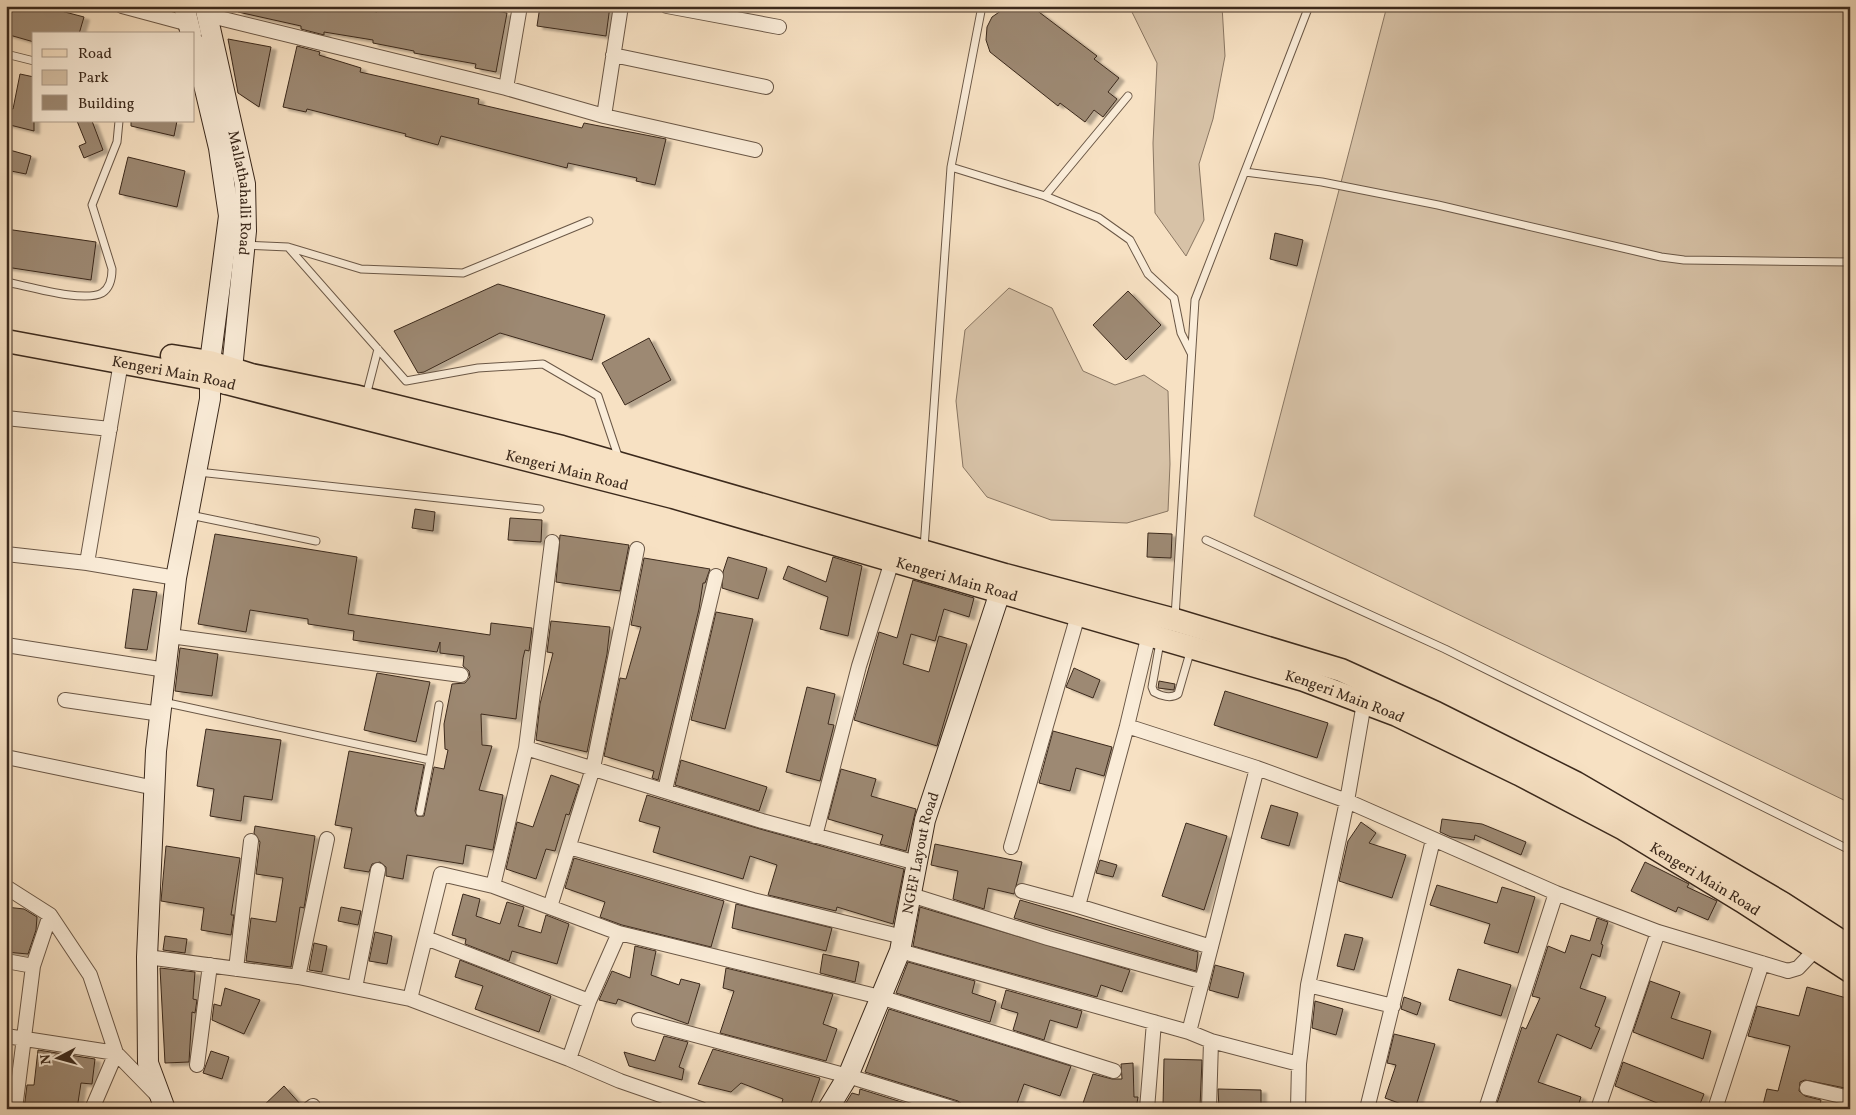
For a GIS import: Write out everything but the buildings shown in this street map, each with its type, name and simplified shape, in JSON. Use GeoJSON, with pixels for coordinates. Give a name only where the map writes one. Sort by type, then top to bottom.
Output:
{"type":"FeatureCollection","features":[{"type":"Feature","properties":{"kind":"main road","name":"Kengeri Main Road"},"geometry":{"type":"LineString","coordinates":[[6,330],[218,378],[673,497],[892,560],[1175,620],[1341,670],[1436,712],[1576,783],[1782,903],[1850,947]]}},
{"type":"Feature","properties":{"kind":"main road","name":"Kengeri Main Road"},"geometry":{"type":"LineString","coordinates":[[6,341],[218,378],[366,399],[562,447],[924,551],[1078,615],[1304,680],[1397,715],[1519,774],[1624,829],[1850,971]]}},
{"type":"Feature","properties":{"kind":"street"},"geometry":{"type":"LineString","coordinates":[[122,6],[189,27]]}},
{"type":"Feature","properties":{"kind":"street"},"geometry":{"type":"LineString","coordinates":[[506,88],[520,6]]}},
{"type":"Feature","properties":{"kind":"street"},"geometry":{"type":"LineString","coordinates":[[604,116],[621,6]]}},
{"type":"Feature","properties":{"kind":"street"},"geometry":{"type":"LineString","coordinates":[[667,6],[780,27]]}},
{"type":"Feature","properties":{"kind":"street"},"geometry":{"type":"LineString","coordinates":[[206,11],[506,88],[604,116],[755,150]]}},
{"type":"Feature","properties":{"kind":"street","name":"Mallathahalli Road"},"geometry":{"type":"LineString","coordinates":[[206,11],[245,184],[245,245],[218,378]]}},
{"type":"Feature","properties":{"kind":"street","name":"Mallathahalli Road"},"geometry":{"type":"LineString","coordinates":[[195,51],[219,148],[229,216],[218,378]]}},
{"type":"Feature","properties":{"kind":"street"},"geometry":{"type":"LineString","coordinates":[[614,55],[766,87]]}},
{"type":"Feature","properties":{"kind":"street"},"geometry":{"type":"LineString","coordinates":[[87,563],[121,362]]}},
{"type":"Feature","properties":{"kind":"street"},"geometry":{"type":"LineString","coordinates":[[164,1104],[148,1063],[148,957],[156,751],[176,578],[195,471],[218,378]]}},
{"type":"Feature","properties":{"kind":"street"},"geometry":{"type":"LineString","coordinates":[[6,418],[110,429]]}},
{"type":"Feature","properties":{"kind":"street"},"geometry":{"type":"LineString","coordinates":[[493,886],[526,748],[552,542]]}},
{"type":"Feature","properties":{"kind":"street"},"geometry":{"type":"LineString","coordinates":[[550,908],[593,768],[637,549]]}},
{"type":"Feature","properties":{"kind":"street"},"geometry":{"type":"LineString","coordinates":[[6,554],[87,563],[176,578]]}},
{"type":"Feature","properties":{"kind":"street"},"geometry":{"type":"LineString","coordinates":[[815,836],[859,666],[892,560]]}},
{"type":"Feature","properties":{"kind":"street"},"geometry":{"type":"LineString","coordinates":[[665,790],[716,576]]}},
{"type":"Feature","properties":{"kind":"street","name":"NGEF Layout Road"},"geometry":{"type":"LineString","coordinates":[[828,1109],[848,1076],[901,944],[925,820],[1003,584]]}},
{"type":"Feature","properties":{"kind":"street"},"geometry":{"type":"LineString","coordinates":[[1011,847],[1078,615]]}},
{"type":"Feature","properties":{"kind":"street"},"geometry":{"type":"LineString","coordinates":[[170,636],[462,675]]}},
{"type":"Feature","properties":{"kind":"street"},"geometry":{"type":"LineString","coordinates":[[1078,906],[1127,726],[1155,636]]}},
{"type":"Feature","properties":{"kind":"street"},"geometry":{"type":"LineString","coordinates":[[6,645],[166,670]]}},
{"type":"Feature","properties":{"kind":"street"},"geometry":{"type":"LineString","coordinates":[[65,700],[162,708]]}},
{"type":"Feature","properties":{"kind":"street"},"geometry":{"type":"LineString","coordinates":[[1298,1109],[1299,1064],[1308,985],[1347,801],[1364,703]]}},
{"type":"Feature","properties":{"kind":"street"},"geometry":{"type":"LineString","coordinates":[[1127,726],[1257,768],[1347,801],[1556,893],[1658,932],[1762,963],[1794,970],[1816,949]]}},
{"type":"Feature","properties":{"kind":"street"},"geometry":{"type":"LineString","coordinates":[[526,748],[815,836],[917,863]]}},
{"type":"Feature","properties":{"kind":"street"},"geometry":{"type":"LineString","coordinates":[[6,757],[155,788]]}},
{"type":"Feature","properties":{"kind":"street"},"geometry":{"type":"LineString","coordinates":[[1189,1032],[1200,981],[1211,947],[1257,768]]}},
{"type":"Feature","properties":{"kind":"street"},"geometry":{"type":"LineString","coordinates":[[298,977],[327,839]]}},
{"type":"Feature","properties":{"kind":"street"},"geometry":{"type":"LineString","coordinates":[[1367,1109],[1433,840]]}},
{"type":"Feature","properties":{"kind":"street"},"geometry":{"type":"LineString","coordinates":[[236,969],[250,842]]}},
{"type":"Feature","properties":{"kind":"street"},"geometry":{"type":"LineString","coordinates":[[569,847],[901,944],[1189,1032],[1211,1041],[1299,1064]]}},
{"type":"Feature","properties":{"kind":"street"},"geometry":{"type":"LineString","coordinates":[[355,988],[378,870]]}},
{"type":"Feature","properties":{"kind":"street"},"geometry":{"type":"LineString","coordinates":[[410,999],[441,874],[493,886],[619,933],[880,997],[1114,1072]]}},
{"type":"Feature","properties":{"kind":"street"},"geometry":{"type":"LineString","coordinates":[[6,887],[50,915],[90,976],[116,1053],[164,1104]]}},
{"type":"Feature","properties":{"kind":"street"},"geometry":{"type":"LineString","coordinates":[[1022,891],[1078,906],[1211,947]]}},
{"type":"Feature","properties":{"kind":"street"},"geometry":{"type":"LineString","coordinates":[[1486,1109],[1556,893]]}},
{"type":"Feature","properties":{"kind":"street"},"geometry":{"type":"LineString","coordinates":[[911,895],[1048,938],[1200,981]]}},
{"type":"Feature","properties":{"kind":"street"},"geometry":{"type":"LineString","coordinates":[[15,1109],[33,966],[50,915]]}},
{"type":"Feature","properties":{"kind":"street"},"geometry":{"type":"LineString","coordinates":[[1598,1109],[1658,932]]}},
{"type":"Feature","properties":{"kind":"street"},"geometry":{"type":"LineString","coordinates":[[569,1058],[589,1001],[619,933]]}},
{"type":"Feature","properties":{"kind":"street"},"geometry":{"type":"LineString","coordinates":[[426,938],[589,1001]]}},
{"type":"Feature","properties":{"kind":"street"},"geometry":{"type":"LineString","coordinates":[[148,957],[298,977],[410,999],[569,1058],[620,1081],[700,1109]]}},
{"type":"Feature","properties":{"kind":"street"},"geometry":{"type":"LineString","coordinates":[[6,961],[33,966]]}},
{"type":"Feature","properties":{"kind":"street"},"geometry":{"type":"LineString","coordinates":[[1715,1109],[1762,963]]}},
{"type":"Feature","properties":{"kind":"street"},"geometry":{"type":"LineString","coordinates":[[197,1065],[210,965]]}},
{"type":"Feature","properties":{"kind":"street"},"geometry":{"type":"LineString","coordinates":[[1308,985],[1392,1006]]}},
{"type":"Feature","properties":{"kind":"street"},"geometry":{"type":"LineString","coordinates":[[639,1020],[848,1076],[955,1109]]}},
{"type":"Feature","properties":{"kind":"street"},"geometry":{"type":"LineString","coordinates":[[1147,1109],[1154,1022]]}},
{"type":"Feature","properties":{"kind":"street"},"geometry":{"type":"LineString","coordinates":[[6,1036],[116,1053]]}},
{"type":"Feature","properties":{"kind":"street"},"geometry":{"type":"LineString","coordinates":[[1209,1109],[1211,1041]]}},
{"type":"Feature","properties":{"kind":"street"},"geometry":{"type":"LineString","coordinates":[[92,1109],[116,1053]]}},
{"type":"Feature","properties":{"kind":"street"},"geometry":{"type":"LineString","coordinates":[[1807,1088],[1850,1098]]}},
{"type":"Feature","properties":{"kind":"lane"},"geometry":{"type":"LineString","coordinates":[[924,551],[951,167],[982,6]]}},
{"type":"Feature","properties":{"kind":"lane"},"geometry":{"type":"LineString","coordinates":[[1175,620],[1195,300],[1308,6]]}},
{"type":"Feature","properties":{"kind":"lane"},"geometry":{"type":"LineString","coordinates":[[6,54],[32,60]]}},
{"type":"Feature","properties":{"kind":"lane"},"geometry":{"type":"LineString","coordinates":[[1046,196],[1128,96]]}},
{"type":"Feature","properties":{"kind":"lane"},"geometry":{"type":"LineString","coordinates":[[6,282],[84,296],[102,293],[108,285],[112,278],[112,269],[93,214],[92,205],[117,142],[119,122]]}},
{"type":"Feature","properties":{"kind":"lane"},"geometry":{"type":"LineString","coordinates":[[951,167],[1046,196],[1099,218],[1130,240],[1148,274],[1174,298],[1181,333],[1192,356]]}},
{"type":"Feature","properties":{"kind":"lane"},"geometry":{"type":"LineString","coordinates":[[1244,172],[1322,182],[1438,205],[1661,257],[1684,260],[1850,262]]}},
{"type":"Feature","properties":{"kind":"lane"},"geometry":{"type":"LineString","coordinates":[[245,245],[288,247],[361,269],[463,273],[589,221]]}},
{"type":"Feature","properties":{"kind":"lane"},"geometry":{"type":"LineString","coordinates":[[288,247],[406,381],[478,368],[544,364],[598,396],[621,464]]}},
{"type":"Feature","properties":{"kind":"lane"},"geometry":{"type":"LineString","coordinates":[[366,399],[378,349]]}},
{"type":"Feature","properties":{"kind":"lane"},"geometry":{"type":"LineString","coordinates":[[195,471],[540,509]]}},
{"type":"Feature","properties":{"kind":"lane"},"geometry":{"type":"LineString","coordinates":[[187,515],[316,541]]}},
{"type":"Feature","properties":{"kind":"lane"},"geometry":{"type":"LineString","coordinates":[[1206,540],[1445,648],[1850,850]]}},
{"type":"Feature","properties":{"kind":"lane"},"geometry":{"type":"LineString","coordinates":[[1155,636],[1152,687],[1156,693],[1172,697],[1178,694],[1191,646]]}},
{"type":"Feature","properties":{"kind":"lane"},"geometry":{"type":"LineString","coordinates":[[420,812],[439,705]]}},
{"type":"Feature","properties":{"kind":"lane"},"geometry":{"type":"LineString","coordinates":[[162,708],[430,760]]}},
{"type":"Feature","properties":{"kind":"green space"},"geometry":{"type":"Polygon","coordinates":[[[1129,6],[1222,6],[1225,56],[1213,119],[1199,164],[1204,220],[1186,256],[1155,213],[1153,143],[1157,63],[1129,6]]]}},
{"type":"Feature","properties":{"kind":"green space"},"geometry":{"type":"Polygon","coordinates":[[[1387,6],[1850,6],[1850,803],[1254,516],[1387,6]]]}},
{"type":"Feature","properties":{"kind":"green space"},"geometry":{"type":"Polygon","coordinates":[[[1009,288],[1052,308],[1083,371],[1115,385],[1144,375],[1168,391],[1170,464],[1168,511],[1127,523],[1051,520],[987,497],[963,467],[956,401],[965,330],[1009,288]]]}}]}
